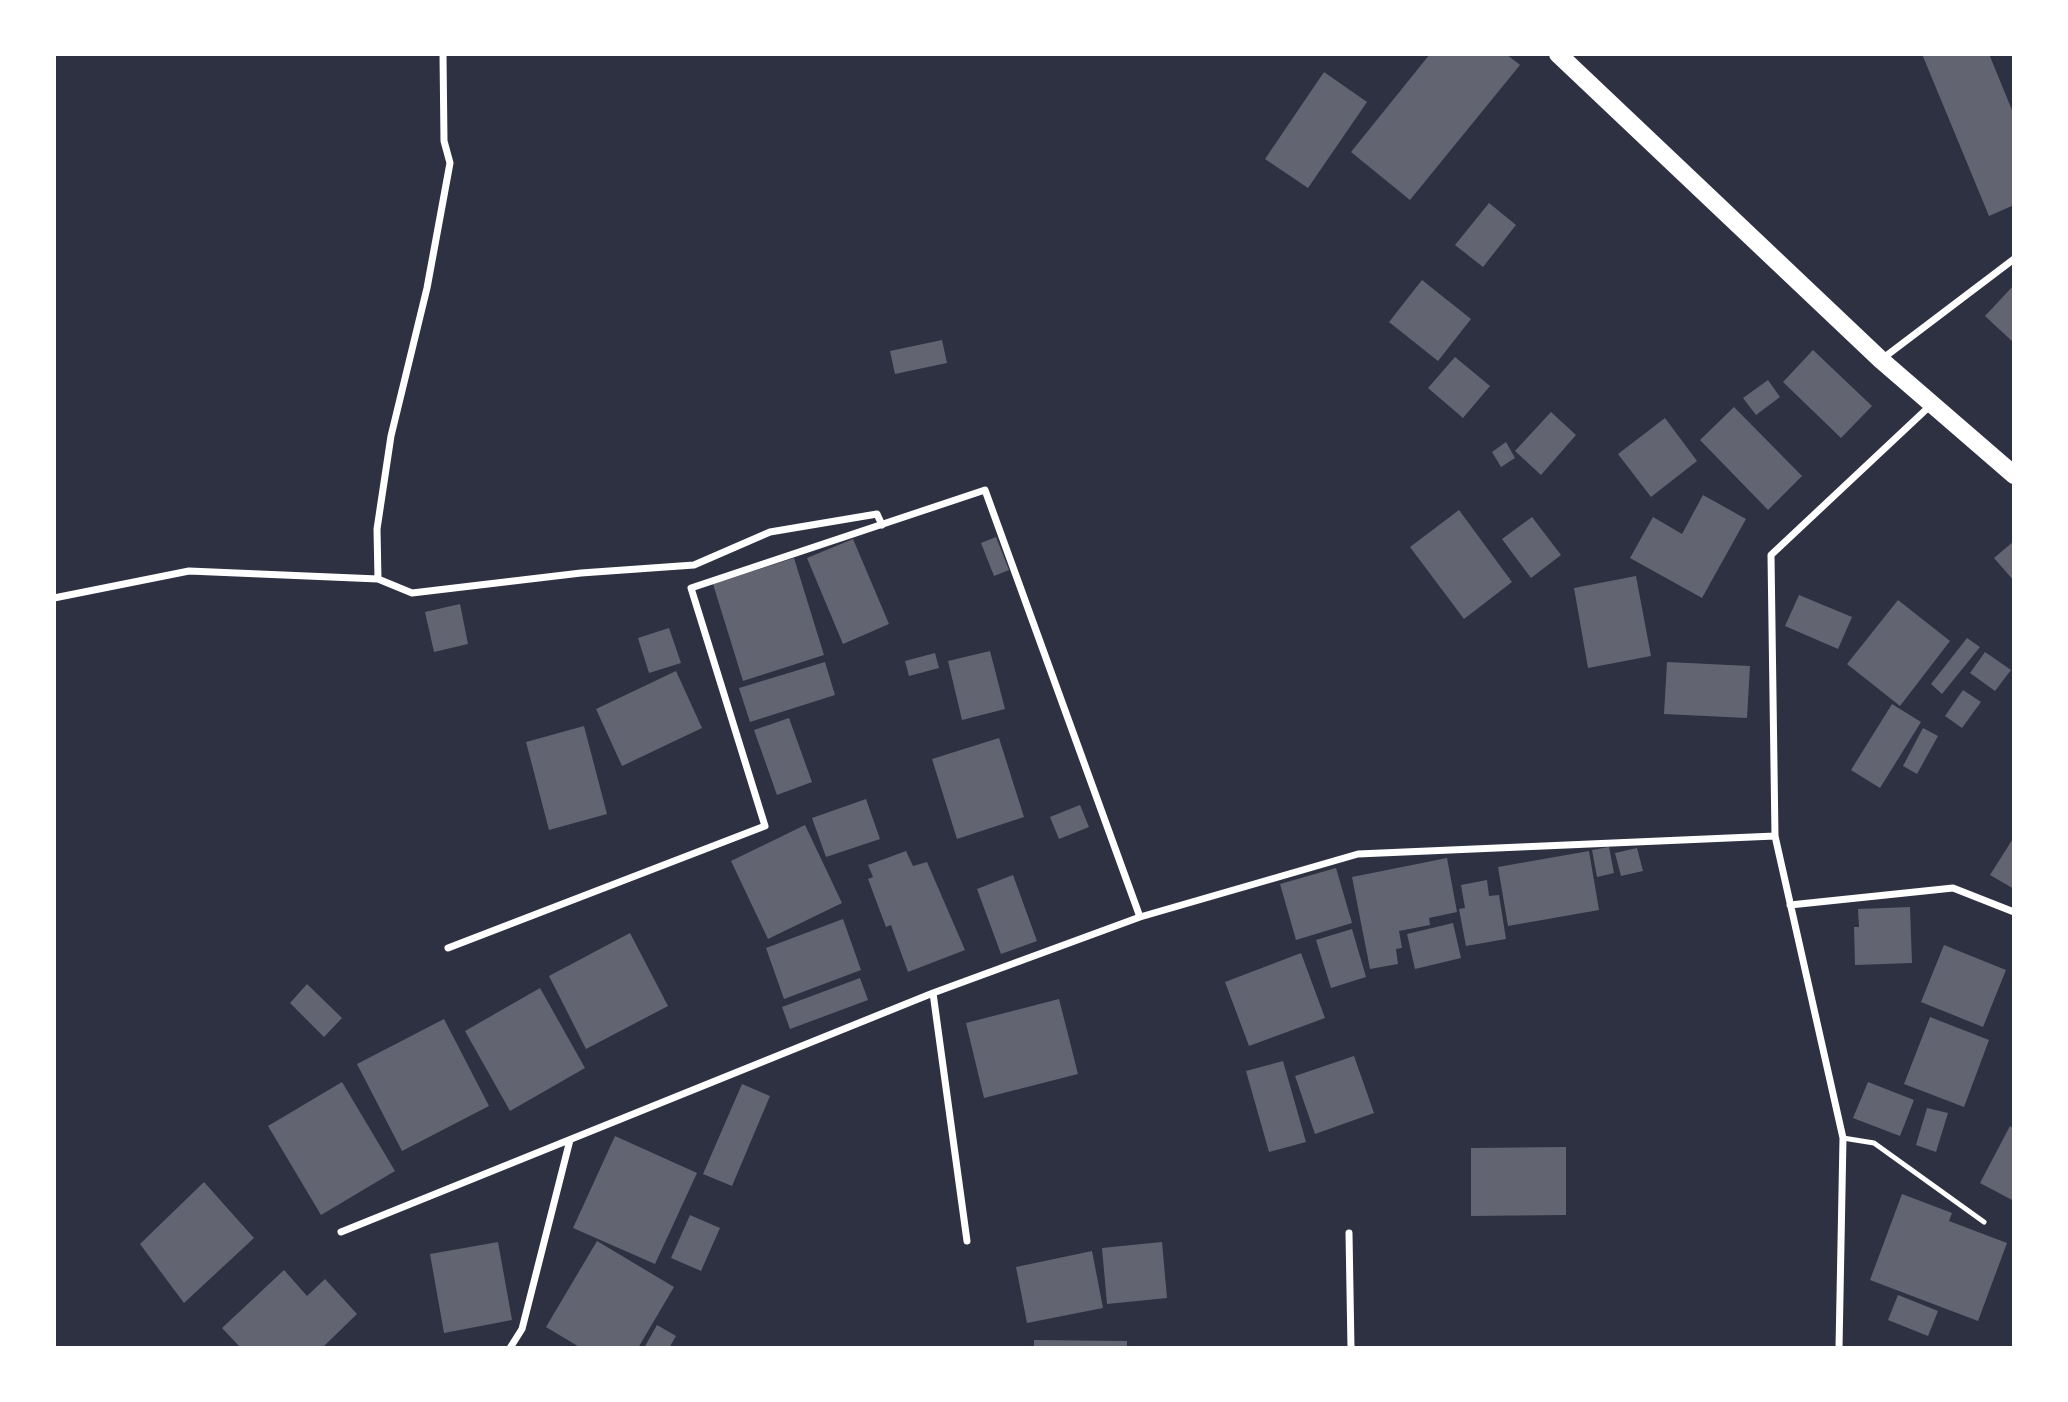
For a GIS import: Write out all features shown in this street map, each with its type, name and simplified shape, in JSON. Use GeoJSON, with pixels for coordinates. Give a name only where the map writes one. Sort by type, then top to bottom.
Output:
{"type":"FeatureCollection","features":[{"type":"Feature","properties":{"kind":"main road"},"geometry":{"type":"LineString","coordinates":[[1558,54],[1881,360],[2014,475]]}},
{"type":"Feature","properties":{"kind":"street"},"geometry":{"type":"LineString","coordinates":[[378,579],[377,529],[391,436],[427,288],[450,163],[444,141],[443,54]]}},
{"type":"Feature","properties":{"kind":"street"},"geometry":{"type":"LineString","coordinates":[[1881,360],[2014,259]]}},
{"type":"Feature","properties":{"kind":"street"},"geometry":{"type":"LineString","coordinates":[[1839,1348],[1843,1138],[1775,836],[1771,555],[1932,403]]}},
{"type":"Feature","properties":{"kind":"street"},"geometry":{"type":"LineString","coordinates":[[447,948],[765,826],[691,588],[985,490],[1140,917]]}},
{"type":"Feature","properties":{"kind":"street"},"geometry":{"type":"LineString","coordinates":[[54,598],[189,571],[378,579],[412,593],[581,573],[694,565],[770,532],[877,514],[882,525]]}},
{"type":"Feature","properties":{"kind":"street"},"geometry":{"type":"LineString","coordinates":[[341,1233],[933,993],[1140,917],[1358,854],[1775,836]]}},
{"type":"Feature","properties":{"kind":"street"},"geometry":{"type":"LineString","coordinates":[[1790,905],[1953,888],[2014,912]]}},
{"type":"Feature","properties":{"kind":"street"},"geometry":{"type":"LineString","coordinates":[[933,993],[967,1241]]}},
{"type":"Feature","properties":{"kind":"street"},"geometry":{"type":"LineString","coordinates":[[510,1348],[522,1329],[570,1140]]}},
{"type":"Feature","properties":{"kind":"street"},"geometry":{"type":"LineString","coordinates":[[1349,1233],[1351,1348]]}},
{"type":"Feature","properties":{"kind":"lane"},"geometry":{"type":"LineString","coordinates":[[1843,1138],[1874,1143],[1984,1222]]}},
{"type":"Feature","properties":{"kind":"building"},"geometry":{"type":"Polygon","coordinates":[[[1430,54],[1506,54],[1520,65],[1410,200],[1351,152],[1430,54]]]}},
{"type":"Feature","properties":{"kind":"building"},"geometry":{"type":"Polygon","coordinates":[[[1922,54],[1989,54],[2014,115],[2014,205],[1989,216],[1922,54]]]}},
{"type":"Feature","properties":{"kind":"building"},"geometry":{"type":"Polygon","coordinates":[[[1324,72],[1367,102],[1308,188],[1265,159],[1324,72]]]}},
{"type":"Feature","properties":{"kind":"building"},"geometry":{"type":"Polygon","coordinates":[[[1489,203],[1516,225],[1483,267],[1455,245],[1489,203]]]}},
{"type":"Feature","properties":{"kind":"building"},"geometry":{"type":"Polygon","coordinates":[[[1422,280],[1471,319],[1438,361],[1389,322],[1422,280]]]}},
{"type":"Feature","properties":{"kind":"building"},"geometry":{"type":"Polygon","coordinates":[[[2014,285],[2014,343],[1985,316],[2014,285]]]}},
{"type":"Feature","properties":{"kind":"building"},"geometry":{"type":"Polygon","coordinates":[[[942,340],[947,363],[895,374],[890,351],[942,340]]]}},
{"type":"Feature","properties":{"kind":"building"},"geometry":{"type":"Polygon","coordinates":[[[1813,350],[1872,406],[1841,438],[1783,382],[1813,350]]]}},
{"type":"Feature","properties":{"kind":"building"},"geometry":{"type":"Polygon","coordinates":[[[1455,357],[1490,386],[1463,418],[1428,388],[1455,357]]]}},
{"type":"Feature","properties":{"kind":"building"},"geometry":{"type":"Polygon","coordinates":[[[1768,380],[1780,397],[1756,415],[1743,398],[1768,380]]]}},
{"type":"Feature","properties":{"kind":"building"},"geometry":{"type":"Polygon","coordinates":[[[1734,407],[1802,476],[1768,510],[1700,440],[1734,407]]]}},
{"type":"Feature","properties":{"kind":"building"},"geometry":{"type":"Polygon","coordinates":[[[1551,412],[1576,435],[1541,475],[1515,451],[1551,412]]]}},
{"type":"Feature","properties":{"kind":"building"},"geometry":{"type":"Polygon","coordinates":[[[1665,418],[1697,461],[1651,497],[1618,454],[1665,418]]]}},
{"type":"Feature","properties":{"kind":"building"},"geometry":{"type":"Polygon","coordinates":[[[1506,442],[1515,458],[1501,467],[1492,452],[1506,442]]]}},
{"type":"Feature","properties":{"kind":"building"},"geometry":{"type":"Polygon","coordinates":[[[1703,495],[1746,519],[1702,598],[1630,558],[1653,517],[1682,534],[1703,495]]]}},
{"type":"Feature","properties":{"kind":"building"},"geometry":{"type":"Polygon","coordinates":[[[1459,510],[1512,582],[1464,619],[1410,547],[1459,510]]]}},
{"type":"Feature","properties":{"kind":"building"},"geometry":{"type":"Polygon","coordinates":[[[1532,517],[1561,555],[1531,578],[1502,539],[1532,517]]]}},
{"type":"Feature","properties":{"kind":"building"},"geometry":{"type":"Polygon","coordinates":[[[996,537],[1009,570],[994,576],[981,543],[996,537]]]}},
{"type":"Feature","properties":{"kind":"building"},"geometry":{"type":"Polygon","coordinates":[[[853,539],[889,624],[843,644],[807,558],[853,539]]]}},
{"type":"Feature","properties":{"kind":"building"},"geometry":{"type":"Polygon","coordinates":[[[2014,541],[2014,581],[1994,558],[2014,541]]]}},
{"type":"Feature","properties":{"kind":"building"},"geometry":{"type":"Polygon","coordinates":[[[794,558],[824,655],[743,681],[713,584],[794,558]]]}},
{"type":"Feature","properties":{"kind":"building"},"geometry":{"type":"Polygon","coordinates":[[[1636,576],[1651,656],[1588,668],[1574,588],[1636,576]]]}},
{"type":"Feature","properties":{"kind":"building"},"geometry":{"type":"Polygon","coordinates":[[[1799,595],[1852,617],[1838,649],[1785,626],[1799,595]]]}},
{"type":"Feature","properties":{"kind":"building"},"geometry":{"type":"Polygon","coordinates":[[[1898,600],[1950,641],[1900,706],[1847,664],[1898,600]]]}},
{"type":"Feature","properties":{"kind":"building"},"geometry":{"type":"Polygon","coordinates":[[[460,604],[468,644],[434,652],[425,612],[460,604]]]}},
{"type":"Feature","properties":{"kind":"building"},"geometry":{"type":"Polygon","coordinates":[[[669,628],[681,663],[649,673],[638,638],[669,628]]]}},
{"type":"Feature","properties":{"kind":"building"},"geometry":{"type":"Polygon","coordinates":[[[1967,638],[1980,647],[1942,694],[1931,684],[1967,638]]]}},
{"type":"Feature","properties":{"kind":"building"},"geometry":{"type":"Polygon","coordinates":[[[990,651],[1005,709],[962,720],[948,661],[990,651]]]}},
{"type":"Feature","properties":{"kind":"building"},"geometry":{"type":"Polygon","coordinates":[[[1985,652],[2011,670],[1995,691],[1970,673],[1985,652]]]}},
{"type":"Feature","properties":{"kind":"building"},"geometry":{"type":"Polygon","coordinates":[[[935,653],[939,668],[909,676],[905,661],[935,653]]]}},
{"type":"Feature","properties":{"kind":"building"},"geometry":{"type":"Polygon","coordinates":[[[825,662],[835,695],[750,722],[739,688],[825,662]]]}},
{"type":"Feature","properties":{"kind":"building"},"geometry":{"type":"Polygon","coordinates":[[[1667,662],[1750,666],[1747,718],[1664,714],[1667,662]]]}},
{"type":"Feature","properties":{"kind":"building"},"geometry":{"type":"Polygon","coordinates":[[[676,671],[702,728],[622,766],[596,709],[676,671]]]}},
{"type":"Feature","properties":{"kind":"building"},"geometry":{"type":"Polygon","coordinates":[[[1963,690],[1981,702],[1962,728],[1945,716],[1963,690]]]}},
{"type":"Feature","properties":{"kind":"building"},"geometry":{"type":"Polygon","coordinates":[[[1892,704],[1921,722],[1880,788],[1851,770],[1892,704]]]}},
{"type":"Feature","properties":{"kind":"building"},"geometry":{"type":"Polygon","coordinates":[[[789,718],[812,782],[777,795],[754,730],[789,718]]]}},
{"type":"Feature","properties":{"kind":"building"},"geometry":{"type":"Polygon","coordinates":[[[584,726],[607,814],[549,830],[526,742],[584,726]]]}},
{"type":"Feature","properties":{"kind":"building"},"geometry":{"type":"Polygon","coordinates":[[[1923,728],[1938,736],[1917,774],[1903,766],[1923,728]]]}},
{"type":"Feature","properties":{"kind":"building"},"geometry":{"type":"Polygon","coordinates":[[[999,738],[1024,817],[957,839],[932,759],[999,738]]]}},
{"type":"Feature","properties":{"kind":"building"},"geometry":{"type":"Polygon","coordinates":[[[866,799],[880,839],[826,857],[812,818],[866,799]]]}},
{"type":"Feature","properties":{"kind":"building"},"geometry":{"type":"Polygon","coordinates":[[[1080,805],[1089,827],[1059,839],[1050,817],[1080,805]]]}},
{"type":"Feature","properties":{"kind":"building"},"geometry":{"type":"Polygon","coordinates":[[[805,825],[842,903],[768,939],[731,861],[805,825]]]}},
{"type":"Feature","properties":{"kind":"building"},"geometry":{"type":"Polygon","coordinates":[[[2014,837],[2014,889],[1990,875],[2014,837]]]}},
{"type":"Feature","properties":{"kind":"building"},"geometry":{"type":"Polygon","coordinates":[[[1609,847],[1614,873],[1597,877],[1592,850],[1609,847]]]}},
{"type":"Feature","properties":{"kind":"building"},"geometry":{"type":"Polygon","coordinates":[[[1637,848],[1643,871],[1621,876],[1615,853],[1637,848]]]}},
{"type":"Feature","properties":{"kind":"building"},"geometry":{"type":"Polygon","coordinates":[[[906,851],[913,866],[927,862],[965,950],[908,972],[891,925],[886,927],[868,879],[873,877],[868,865],[906,851]]]}},
{"type":"Feature","properties":{"kind":"building"},"geometry":{"type":"Polygon","coordinates":[[[1589,851],[1599,910],[1508,926],[1498,867],[1589,851]]]}},
{"type":"Feature","properties":{"kind":"building"},"geometry":{"type":"Polygon","coordinates":[[[1447,858],[1457,912],[1429,918],[1430,925],[1399,931],[1402,948],[1396,949],[1398,964],[1370,969],[1352,877],[1447,858]]]}},
{"type":"Feature","properties":{"kind":"building"},"geometry":{"type":"Polygon","coordinates":[[[1336,868],[1352,923],[1296,940],[1280,884],[1336,868]]]}},
{"type":"Feature","properties":{"kind":"building"},"geometry":{"type":"Polygon","coordinates":[[[1013,875],[1037,941],[1001,954],[977,889],[1013,875]]]}},
{"type":"Feature","properties":{"kind":"building"},"geometry":{"type":"Polygon","coordinates":[[[1487,880],[1489,896],[1499,895],[1506,939],[1466,946],[1459,909],[1465,908],[1461,885],[1487,880]]]}},
{"type":"Feature","properties":{"kind":"building"},"geometry":{"type":"Polygon","coordinates":[[[1910,907],[1912,963],[1855,965],[1854,927],[1859,927],[1858,909],[1910,907]]]}},
{"type":"Feature","properties":{"kind":"building"},"geometry":{"type":"Polygon","coordinates":[[[843,919],[861,970],[784,999],[766,948],[843,919]]]}},
{"type":"Feature","properties":{"kind":"building"},"geometry":{"type":"Polygon","coordinates":[[[1453,923],[1461,958],[1415,969],[1407,934],[1453,923]]]}},
{"type":"Feature","properties":{"kind":"building"},"geometry":{"type":"Polygon","coordinates":[[[1352,929],[1366,977],[1331,988],[1316,940],[1352,929]]]}},
{"type":"Feature","properties":{"kind":"building"},"geometry":{"type":"Polygon","coordinates":[[[630,933],[668,1006],[586,1049],[549,976],[630,933]]]}},
{"type":"Feature","properties":{"kind":"building"},"geometry":{"type":"Polygon","coordinates":[[[1944,945],[2006,970],[1983,1027],[1921,1002],[1944,945]]]}},
{"type":"Feature","properties":{"kind":"building"},"geometry":{"type":"Polygon","coordinates":[[[1301,953],[1325,1018],[1249,1046],[1225,982],[1301,953]]]}},
{"type":"Feature","properties":{"kind":"building"},"geometry":{"type":"Polygon","coordinates":[[[860,978],[868,1000],[790,1029],[782,1007],[860,978]]]}},
{"type":"Feature","properties":{"kind":"building"},"geometry":{"type":"Polygon","coordinates":[[[307,984],[342,1018],[324,1037],[290,1003],[307,984]]]}},
{"type":"Feature","properties":{"kind":"building"},"geometry":{"type":"Polygon","coordinates":[[[540,988],[585,1068],[510,1111],[465,1031],[540,988]]]}},
{"type":"Feature","properties":{"kind":"building"},"geometry":{"type":"Polygon","coordinates":[[[1059,999],[1078,1074],[984,1098],[966,1023],[1059,999]]]}},
{"type":"Feature","properties":{"kind":"building"},"geometry":{"type":"Polygon","coordinates":[[[1930,1017],[1989,1040],[1964,1107],[1904,1084],[1930,1017]]]}},
{"type":"Feature","properties":{"kind":"building"},"geometry":{"type":"Polygon","coordinates":[[[444,1019],[489,1106],[402,1151],[357,1064],[444,1019]]]}},
{"type":"Feature","properties":{"kind":"building"},"geometry":{"type":"Polygon","coordinates":[[[1354,1056],[1374,1113],[1315,1134],[1295,1076],[1354,1056]]]}},
{"type":"Feature","properties":{"kind":"building"},"geometry":{"type":"Polygon","coordinates":[[[1283,1061],[1306,1142],[1269,1152],[1246,1071],[1283,1061]]]}},
{"type":"Feature","properties":{"kind":"building"},"geometry":{"type":"Polygon","coordinates":[[[342,1082],[395,1171],[321,1215],[268,1126],[342,1082]]]}},
{"type":"Feature","properties":{"kind":"building"},"geometry":{"type":"Polygon","coordinates":[[[1868,1082],[1914,1100],[1900,1136],[1853,1118],[1868,1082]]]}},
{"type":"Feature","properties":{"kind":"building"},"geometry":{"type":"Polygon","coordinates":[[[742,1084],[770,1096],[732,1186],[703,1174],[742,1084]]]}},
{"type":"Feature","properties":{"kind":"building"},"geometry":{"type":"Polygon","coordinates":[[[1927,1108],[1948,1113],[1936,1152],[1916,1145],[1927,1108]]]}},
{"type":"Feature","properties":{"kind":"building"},"geometry":{"type":"Polygon","coordinates":[[[2010,1126],[2014,1129],[2014,1201],[1980,1183],[2010,1126]]]}},
{"type":"Feature","properties":{"kind":"building"},"geometry":{"type":"Polygon","coordinates":[[[615,1136],[697,1173],[655,1264],[573,1228],[615,1136]]]}},
{"type":"Feature","properties":{"kind":"building"},"geometry":{"type":"Polygon","coordinates":[[[1566,1147],[1566,1215],[1471,1216],[1471,1148],[1566,1147]]]}},
{"type":"Feature","properties":{"kind":"building"},"geometry":{"type":"Polygon","coordinates":[[[204,1182],[254,1238],[184,1303],[140,1244],[204,1182]]]}},
{"type":"Feature","properties":{"kind":"building"},"geometry":{"type":"Polygon","coordinates":[[[1902,1194],[1952,1213],[1949,1221],[2007,1243],[1978,1321],[1870,1280],[1902,1194]]]}},
{"type":"Feature","properties":{"kind":"building"},"geometry":{"type":"Polygon","coordinates":[[[690,1215],[720,1228],[701,1271],[671,1258],[690,1215]]]}},
{"type":"Feature","properties":{"kind":"building"},"geometry":{"type":"Polygon","coordinates":[[[597,1241],[674,1287],[638,1348],[581,1348],[546,1327],[597,1241]]]}},
{"type":"Feature","properties":{"kind":"building"},"geometry":{"type":"Polygon","coordinates":[[[498,1242],[512,1320],[444,1333],[430,1254],[498,1242]]]}},
{"type":"Feature","properties":{"kind":"building"},"geometry":{"type":"Polygon","coordinates":[[[1162,1242],[1167,1298],[1107,1304],[1102,1248],[1162,1242]]]}},
{"type":"Feature","properties":{"kind":"building"},"geometry":{"type":"Polygon","coordinates":[[[1092,1251],[1103,1308],[1027,1323],[1016,1267],[1092,1251]]]}},
{"type":"Feature","properties":{"kind":"building"},"geometry":{"type":"Polygon","coordinates":[[[284,1270],[307,1296],[325,1279],[357,1314],[322,1348],[241,1348],[222,1328],[284,1270]]]}},
{"type":"Feature","properties":{"kind":"building"},"geometry":{"type":"Polygon","coordinates":[[[1898,1295],[1938,1311],[1928,1336],[1888,1320],[1898,1295]]]}},
{"type":"Feature","properties":{"kind":"building"},"geometry":{"type":"Polygon","coordinates":[[[657,1325],[676,1336],[669,1348],[644,1348],[657,1325]]]}},
{"type":"Feature","properties":{"kind":"building"},"geometry":{"type":"Polygon","coordinates":[[[1034,1340],[1127,1341],[1127,1348],[1034,1348],[1034,1340]]]}}]}
